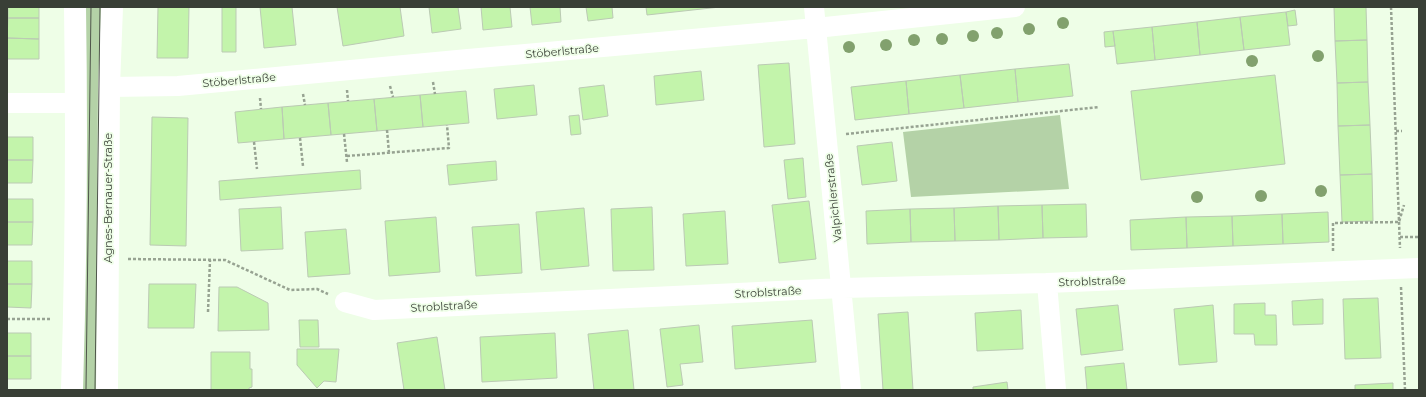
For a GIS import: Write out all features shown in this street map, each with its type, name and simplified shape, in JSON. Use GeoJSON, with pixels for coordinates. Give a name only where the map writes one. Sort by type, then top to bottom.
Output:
{"type":"FeatureCollection","features":[{"type":"Feature","properties":{"kind":"main road"},"geometry":{"type":"LineString","coordinates":[[72,390],[75,304],[75,7]]}},
{"type":"Feature","properties":{"kind":"main road","name":"Agnes-Bernauer-Straße"},"geometry":{"type":"LineString","coordinates":[[107,390],[109,87],[112,7]]}},
{"type":"Feature","properties":{"kind":"street","name":"Valpichlerstraße"},"geometry":{"type":"LineString","coordinates":[[814,7],[851,390]]}},
{"type":"Feature","properties":{"kind":"street","name":"Stöberlstraße"},"geometry":{"type":"LineString","coordinates":[[109,87],[178,86],[816,28],[1015,7]]}},
{"type":"Feature","properties":{"kind":"street"},"geometry":{"type":"LineString","coordinates":[[7,103],[76,102]]}},
{"type":"Feature","properties":{"kind":"street","name":"Stroblstraße"},"geometry":{"type":"LineString","coordinates":[[345,302],[374,310],[842,288],[1047,283],[1410,268]]}},
{"type":"Feature","properties":{"kind":"street"},"geometry":{"type":"LineString","coordinates":[[1047,283],[1056,390]]}},
{"type":"Feature","properties":{"kind":"path"},"geometry":{"type":"LineString","coordinates":[[1391,7],[1399,237],[1410,268],[1405,390]]}},
{"type":"Feature","properties":{"kind":"path"},"geometry":{"type":"LineString","coordinates":[[432,76],[435,94]]}},
{"type":"Feature","properties":{"kind":"path"},"geometry":{"type":"LineString","coordinates":[[388,80],[393,97]]}},
{"type":"Feature","properties":{"kind":"path"},"geometry":{"type":"LineString","coordinates":[[845,134],[1100,107]]}},
{"type":"Feature","properties":{"kind":"path"},"geometry":{"type":"LineString","coordinates":[[346,156],[449,148],[447,125]]}},
{"type":"Feature","properties":{"kind":"path"},"geometry":{"type":"LineString","coordinates":[[387,130],[389,153]]}},
{"type":"Feature","properties":{"kind":"path"},"geometry":{"type":"LineString","coordinates":[[1396,131],[1402,131]]}},
{"type":"Feature","properties":{"kind":"path"},"geometry":{"type":"LineString","coordinates":[[344,134],[347,162]]}},
{"type":"Feature","properties":{"kind":"path"},"geometry":{"type":"LineString","coordinates":[[300,138],[303,166]]}},
{"type":"Feature","properties":{"kind":"path"},"geometry":{"type":"LineString","coordinates":[[254,142],[257,169]]}},
{"type":"Feature","properties":{"kind":"path"},"geometry":{"type":"LineString","coordinates":[[1399,222],[1404,205]]}},
{"type":"Feature","properties":{"kind":"path"},"geometry":{"type":"LineString","coordinates":[[1334,272],[1333,223],[1399,222]]}},
{"type":"Feature","properties":{"kind":"path"},"geometry":{"type":"LineString","coordinates":[[1399,237],[1419,237]]}},
{"type":"Feature","properties":{"kind":"path"},"geometry":{"type":"LineString","coordinates":[[127,259],[225,260],[290,290],[317,289],[345,302]]}},
{"type":"Feature","properties":{"kind":"path"},"geometry":{"type":"LineString","coordinates":[[208,312],[210,260]]}},
{"type":"Feature","properties":{"kind":"path"},"geometry":{"type":"LineString","coordinates":[[7,319],[52,319]]}},
{"type":"Feature","properties":{"kind":"green space"},"geometry":{"type":"Polygon","coordinates":[[[86,7],[104,7],[101,390],[82,390],[86,127],[86,7]]]}},
{"type":"Feature","properties":{"kind":"green space"},"geometry":{"type":"Polygon","coordinates":[[[1060,115],[1069,189],[911,197],[903,132],[1060,115]]]}},
{"type":"Feature","properties":{"kind":"building"},"geometry":{"type":"Polygon","coordinates":[[[8,7],[39,7],[39,18],[8,18],[8,7]]]}},
{"type":"Feature","properties":{"kind":"building"},"geometry":{"type":"Polygon","coordinates":[[[158,7],[189,7],[188,58],[157,58],[158,7]]]}},
{"type":"Feature","properties":{"kind":"building"},"geometry":{"type":"Polygon","coordinates":[[[222,7],[236,7],[236,52],[222,52],[222,7]]]}},
{"type":"Feature","properties":{"kind":"building"},"geometry":{"type":"Polygon","coordinates":[[[260,7],[292,7],[296,45],[264,48],[260,7]]]}},
{"type":"Feature","properties":{"kind":"building"},"geometry":{"type":"Polygon","coordinates":[[[337,7],[400,7],[404,36],[343,46],[337,7]]]}},
{"type":"Feature","properties":{"kind":"building"},"geometry":{"type":"Polygon","coordinates":[[[429,7],[458,7],[461,29],[432,33],[429,7]]]}},
{"type":"Feature","properties":{"kind":"building"},"geometry":{"type":"Polygon","coordinates":[[[481,7],[510,7],[512,27],[483,30],[481,7]]]}},
{"type":"Feature","properties":{"kind":"building"},"geometry":{"type":"Polygon","coordinates":[[[530,7],[560,7],[561,22],[532,25],[530,7]]]}},
{"type":"Feature","properties":{"kind":"building"},"geometry":{"type":"Polygon","coordinates":[[[586,7],[612,7],[613,18],[588,21],[586,7]]]}},
{"type":"Feature","properties":{"kind":"building"},"geometry":{"type":"Polygon","coordinates":[[[646,7],[720,7],[647,15],[646,7]]]}},
{"type":"Feature","properties":{"kind":"building"},"geometry":{"type":"Polygon","coordinates":[[[1334,7],[1366,7],[1367,40],[1335,41],[1334,7]]]}},
{"type":"Feature","properties":{"kind":"building"},"geometry":{"type":"Polygon","coordinates":[[[1295,10],[1297,25],[1288,26],[1286,12],[1295,10]]]}},
{"type":"Feature","properties":{"kind":"building"},"geometry":{"type":"Polygon","coordinates":[[[1286,12],[1290,45],[1244,50],[1240,17],[1286,12]]]}},
{"type":"Feature","properties":{"kind":"building"},"geometry":{"type":"Polygon","coordinates":[[[1240,17],[1244,50],[1200,55],[1197,22],[1240,17]]]}},
{"type":"Feature","properties":{"kind":"building"},"geometry":{"type":"Polygon","coordinates":[[[8,18],[39,18],[39,39],[7,38],[8,18]]]}},
{"type":"Feature","properties":{"kind":"building"},"geometry":{"type":"Polygon","coordinates":[[[1197,22],[1200,55],[1155,60],[1152,27],[1197,22]]]}},
{"type":"Feature","properties":{"kind":"building"},"geometry":{"type":"Polygon","coordinates":[[[1152,27],[1155,60],[1117,64],[1113,31],[1152,27]]]}},
{"type":"Feature","properties":{"kind":"building"},"geometry":{"type":"Polygon","coordinates":[[[1113,31],[1115,46],[1105,47],[1104,32],[1113,31]]]}},
{"type":"Feature","properties":{"kind":"building"},"geometry":{"type":"Polygon","coordinates":[[[7,38],[39,39],[39,59],[7,59],[7,38]]]}},
{"type":"Feature","properties":{"kind":"building"},"geometry":{"type":"Polygon","coordinates":[[[1367,40],[1368,82],[1337,83],[1335,41],[1367,40]]]}},
{"type":"Feature","properties":{"kind":"building"},"geometry":{"type":"Polygon","coordinates":[[[789,63],[795,144],[764,147],[758,65],[789,63]]]}},
{"type":"Feature","properties":{"kind":"building"},"geometry":{"type":"Polygon","coordinates":[[[1069,64],[1073,96],[1018,102],[1015,69],[1069,64]]]}},
{"type":"Feature","properties":{"kind":"building"},"geometry":{"type":"Polygon","coordinates":[[[1015,69],[1018,102],[964,108],[960,75],[1015,69]]]}},
{"type":"Feature","properties":{"kind":"building"},"geometry":{"type":"Polygon","coordinates":[[[701,71],[704,100],[656,105],[654,76],[701,71]]]}},
{"type":"Feature","properties":{"kind":"building"},"geometry":{"type":"Polygon","coordinates":[[[960,75],[964,108],[909,114],[906,81],[960,75]]]}},
{"type":"Feature","properties":{"kind":"building"},"geometry":{"type":"Polygon","coordinates":[[[1275,75],[1285,164],[1141,180],[1131,91],[1275,75]]]}},
{"type":"Feature","properties":{"kind":"building"},"geometry":{"type":"Polygon","coordinates":[[[906,81],[909,114],[855,120],[851,87],[906,81]]]}},
{"type":"Feature","properties":{"kind":"building"},"geometry":{"type":"Polygon","coordinates":[[[1368,82],[1370,125],[1338,126],[1337,83],[1368,82]]]}},
{"type":"Feature","properties":{"kind":"building"},"geometry":{"type":"Polygon","coordinates":[[[534,85],[537,115],[497,119],[494,89],[534,85]]]}},
{"type":"Feature","properties":{"kind":"building"},"geometry":{"type":"Polygon","coordinates":[[[604,85],[608,116],[583,120],[579,88],[604,85]]]}},
{"type":"Feature","properties":{"kind":"building"},"geometry":{"type":"Polygon","coordinates":[[[466,91],[469,123],[423,127],[420,95],[466,91]]]}},
{"type":"Feature","properties":{"kind":"building"},"geometry":{"type":"Polygon","coordinates":[[[420,95],[423,127],[377,131],[374,99],[420,95]]]}},
{"type":"Feature","properties":{"kind":"building"},"geometry":{"type":"Polygon","coordinates":[[[374,99],[377,131],[331,135],[328,103],[374,99]]]}},
{"type":"Feature","properties":{"kind":"building"},"geometry":{"type":"Polygon","coordinates":[[[328,103],[331,135],[284,139],[282,107],[328,103]]]}},
{"type":"Feature","properties":{"kind":"building"},"geometry":{"type":"Polygon","coordinates":[[[282,107],[284,139],[238,143],[235,112],[282,107]]]}},
{"type":"Feature","properties":{"kind":"building"},"geometry":{"type":"Polygon","coordinates":[[[579,115],[581,134],[571,135],[569,116],[579,115]]]}},
{"type":"Feature","properties":{"kind":"building"},"geometry":{"type":"Polygon","coordinates":[[[152,117],[188,118],[186,246],[150,245],[152,117]]]}},
{"type":"Feature","properties":{"kind":"building"},"geometry":{"type":"Polygon","coordinates":[[[1370,125],[1372,174],[1340,175],[1338,126],[1370,125]]]}},
{"type":"Feature","properties":{"kind":"building"},"geometry":{"type":"Polygon","coordinates":[[[7,137],[33,137],[33,160],[7,160],[7,137]]]}},
{"type":"Feature","properties":{"kind":"building"},"geometry":{"type":"Polygon","coordinates":[[[892,142],[897,181],[862,185],[857,146],[892,142]]]}},
{"type":"Feature","properties":{"kind":"building"},"geometry":{"type":"Polygon","coordinates":[[[803,158],[806,197],[788,199],[784,160],[803,158]]]}},
{"type":"Feature","properties":{"kind":"building"},"geometry":{"type":"Polygon","coordinates":[[[7,160],[33,160],[32,183],[7,183],[7,160]]]}},
{"type":"Feature","properties":{"kind":"building"},"geometry":{"type":"Polygon","coordinates":[[[496,161],[497,180],[449,185],[447,165],[496,161]]]}},
{"type":"Feature","properties":{"kind":"building"},"geometry":{"type":"Polygon","coordinates":[[[360,170],[361,189],[220,200],[219,181],[360,170]]]}},
{"type":"Feature","properties":{"kind":"building"},"geometry":{"type":"Polygon","coordinates":[[[1372,174],[1373,221],[1342,222],[1340,175],[1372,174]]]}},
{"type":"Feature","properties":{"kind":"building"},"geometry":{"type":"Polygon","coordinates":[[[7,199],[33,199],[33,222],[7,222],[7,199]]]}},
{"type":"Feature","properties":{"kind":"building"},"geometry":{"type":"Polygon","coordinates":[[[809,201],[816,259],[779,263],[772,205],[809,201]]]}},
{"type":"Feature","properties":{"kind":"building"},"geometry":{"type":"Polygon","coordinates":[[[1086,204],[1087,237],[1043,238],[1042,205],[1086,204]]]}},
{"type":"Feature","properties":{"kind":"building"},"geometry":{"type":"Polygon","coordinates":[[[1042,205],[1043,238],[999,240],[998,206],[1042,205]]]}},
{"type":"Feature","properties":{"kind":"building"},"geometry":{"type":"Polygon","coordinates":[[[998,206],[999,240],[955,241],[954,208],[998,206]]]}},
{"type":"Feature","properties":{"kind":"building"},"geometry":{"type":"Polygon","coordinates":[[[281,207],[283,249],[241,251],[239,209],[281,207]]]}},
{"type":"Feature","properties":{"kind":"building"},"geometry":{"type":"Polygon","coordinates":[[[652,207],[654,270],[613,271],[611,209],[652,207]]]}},
{"type":"Feature","properties":{"kind":"building"},"geometry":{"type":"Polygon","coordinates":[[[584,208],[589,266],[541,270],[536,212],[584,208]]]}},
{"type":"Feature","properties":{"kind":"building"},"geometry":{"type":"Polygon","coordinates":[[[954,208],[955,241],[911,242],[910,209],[954,208]]]}},
{"type":"Feature","properties":{"kind":"building"},"geometry":{"type":"Polygon","coordinates":[[[910,209],[911,242],[867,244],[866,211],[910,209]]]}},
{"type":"Feature","properties":{"kind":"building"},"geometry":{"type":"Polygon","coordinates":[[[725,211],[728,264],[686,266],[683,214],[725,211]]]}},
{"type":"Feature","properties":{"kind":"building"},"geometry":{"type":"Polygon","coordinates":[[[1328,212],[1329,242],[1283,244],[1282,214],[1328,212]]]}},
{"type":"Feature","properties":{"kind":"building"},"geometry":{"type":"Polygon","coordinates":[[[1282,214],[1283,244],[1233,246],[1232,216],[1282,214]]]}},
{"type":"Feature","properties":{"kind":"building"},"geometry":{"type":"Polygon","coordinates":[[[1232,216],[1233,246],[1187,248],[1186,217],[1232,216]]]}},
{"type":"Feature","properties":{"kind":"building"},"geometry":{"type":"Polygon","coordinates":[[[436,217],[440,272],[389,276],[385,221],[436,217]]]}},
{"type":"Feature","properties":{"kind":"building"},"geometry":{"type":"Polygon","coordinates":[[[1186,217],[1187,248],[1131,250],[1130,220],[1186,217]]]}},
{"type":"Feature","properties":{"kind":"building"},"geometry":{"type":"Polygon","coordinates":[[[7,222],[33,222],[32,245],[7,245],[7,222]]]}},
{"type":"Feature","properties":{"kind":"building"},"geometry":{"type":"Polygon","coordinates":[[[519,224],[522,273],[476,276],[472,227],[519,224]]]}},
{"type":"Feature","properties":{"kind":"building"},"geometry":{"type":"Polygon","coordinates":[[[346,229],[350,274],[308,277],[305,232],[346,229]]]}},
{"type":"Feature","properties":{"kind":"building"},"geometry":{"type":"Polygon","coordinates":[[[7,261],[32,261],[32,284],[7,284],[7,261]]]}},
{"type":"Feature","properties":{"kind":"building"},"geometry":{"type":"Polygon","coordinates":[[[7,284],[32,284],[31,308],[7,307],[7,284]]]}},
{"type":"Feature","properties":{"kind":"building"},"geometry":{"type":"Polygon","coordinates":[[[149,284],[196,284],[194,328],[148,328],[149,284]]]}},
{"type":"Feature","properties":{"kind":"building"},"geometry":{"type":"Polygon","coordinates":[[[219,287],[237,287],[268,303],[269,330],[218,331],[219,287]]]}},
{"type":"Feature","properties":{"kind":"building"},"geometry":{"type":"Polygon","coordinates":[[[1378,298],[1381,358],[1345,359],[1343,299],[1378,298]]]}},
{"type":"Feature","properties":{"kind":"building"},"geometry":{"type":"Polygon","coordinates":[[[1323,299],[1323,324],[1293,325],[1292,301],[1323,299]]]}},
{"type":"Feature","properties":{"kind":"building"},"geometry":{"type":"Polygon","coordinates":[[[1265,303],[1265,315],[1276,315],[1277,345],[1255,345],[1254,334],[1234,334],[1234,304],[1265,303]]]}},
{"type":"Feature","properties":{"kind":"building"},"geometry":{"type":"Polygon","coordinates":[[[1118,305],[1123,350],[1081,355],[1076,309],[1118,305]]]}},
{"type":"Feature","properties":{"kind":"building"},"geometry":{"type":"Polygon","coordinates":[[[1213,305],[1217,362],[1179,365],[1174,309],[1213,305]]]}},
{"type":"Feature","properties":{"kind":"building"},"geometry":{"type":"Polygon","coordinates":[[[1021,310],[1023,349],[977,351],[975,313],[1021,310]]]}},
{"type":"Feature","properties":{"kind":"building"},"geometry":{"type":"Polygon","coordinates":[[[908,312],[913,390],[883,390],[878,314],[908,312]]]}},
{"type":"Feature","properties":{"kind":"building"},"geometry":{"type":"Polygon","coordinates":[[[299,320],[318,320],[319,347],[300,347],[299,320]]]}},
{"type":"Feature","properties":{"kind":"building"},"geometry":{"type":"Polygon","coordinates":[[[812,320],[816,362],[735,369],[732,326],[812,320]]]}},
{"type":"Feature","properties":{"kind":"building"},"geometry":{"type":"Polygon","coordinates":[[[699,325],[703,362],[680,364],[683,385],[667,387],[660,329],[699,325]]]}},
{"type":"Feature","properties":{"kind":"building"},"geometry":{"type":"Polygon","coordinates":[[[628,330],[634,390],[594,390],[588,334],[628,330]]]}},
{"type":"Feature","properties":{"kind":"building"},"geometry":{"type":"Polygon","coordinates":[[[7,333],[31,333],[31,356],[7,356],[7,333]]]}},
{"type":"Feature","properties":{"kind":"building"},"geometry":{"type":"Polygon","coordinates":[[[555,333],[557,378],[482,382],[480,337],[555,333]]]}},
{"type":"Feature","properties":{"kind":"building"},"geometry":{"type":"Polygon","coordinates":[[[437,337],[445,390],[404,390],[397,343],[437,337]]]}},
{"type":"Feature","properties":{"kind":"building"},"geometry":{"type":"Polygon","coordinates":[[[297,349],[339,349],[336,382],[324,381],[317,388],[297,365],[297,349]]]}},
{"type":"Feature","properties":{"kind":"building"},"geometry":{"type":"Polygon","coordinates":[[[211,352],[250,352],[252,387],[249,388],[249,390],[211,390],[211,352]]]}},
{"type":"Feature","properties":{"kind":"building"},"geometry":{"type":"Polygon","coordinates":[[[7,356],[31,356],[31,379],[7,379],[7,356]]]}},
{"type":"Feature","properties":{"kind":"building"},"geometry":{"type":"Polygon","coordinates":[[[1124,363],[1127,390],[1087,390],[1085,367],[1124,363]]]}},
{"type":"Feature","properties":{"kind":"building"},"geometry":{"type":"Polygon","coordinates":[[[1007,382],[1008,390],[973,390],[973,387],[1007,382]]]}},
{"type":"Feature","properties":{"kind":"building"},"geometry":{"type":"Polygon","coordinates":[[[1393,383],[1393,390],[1355,390],[1355,385],[1393,383]]]}},
{"type":"Feature","properties":{"kind":"tram line"},"geometry":{"type":"LineString","coordinates":[[86,390],[91,7]]}},
{"type":"Feature","properties":{"kind":"tram line"},"geometry":{"type":"LineString","coordinates":[[95,390],[100,7]]}}]}
